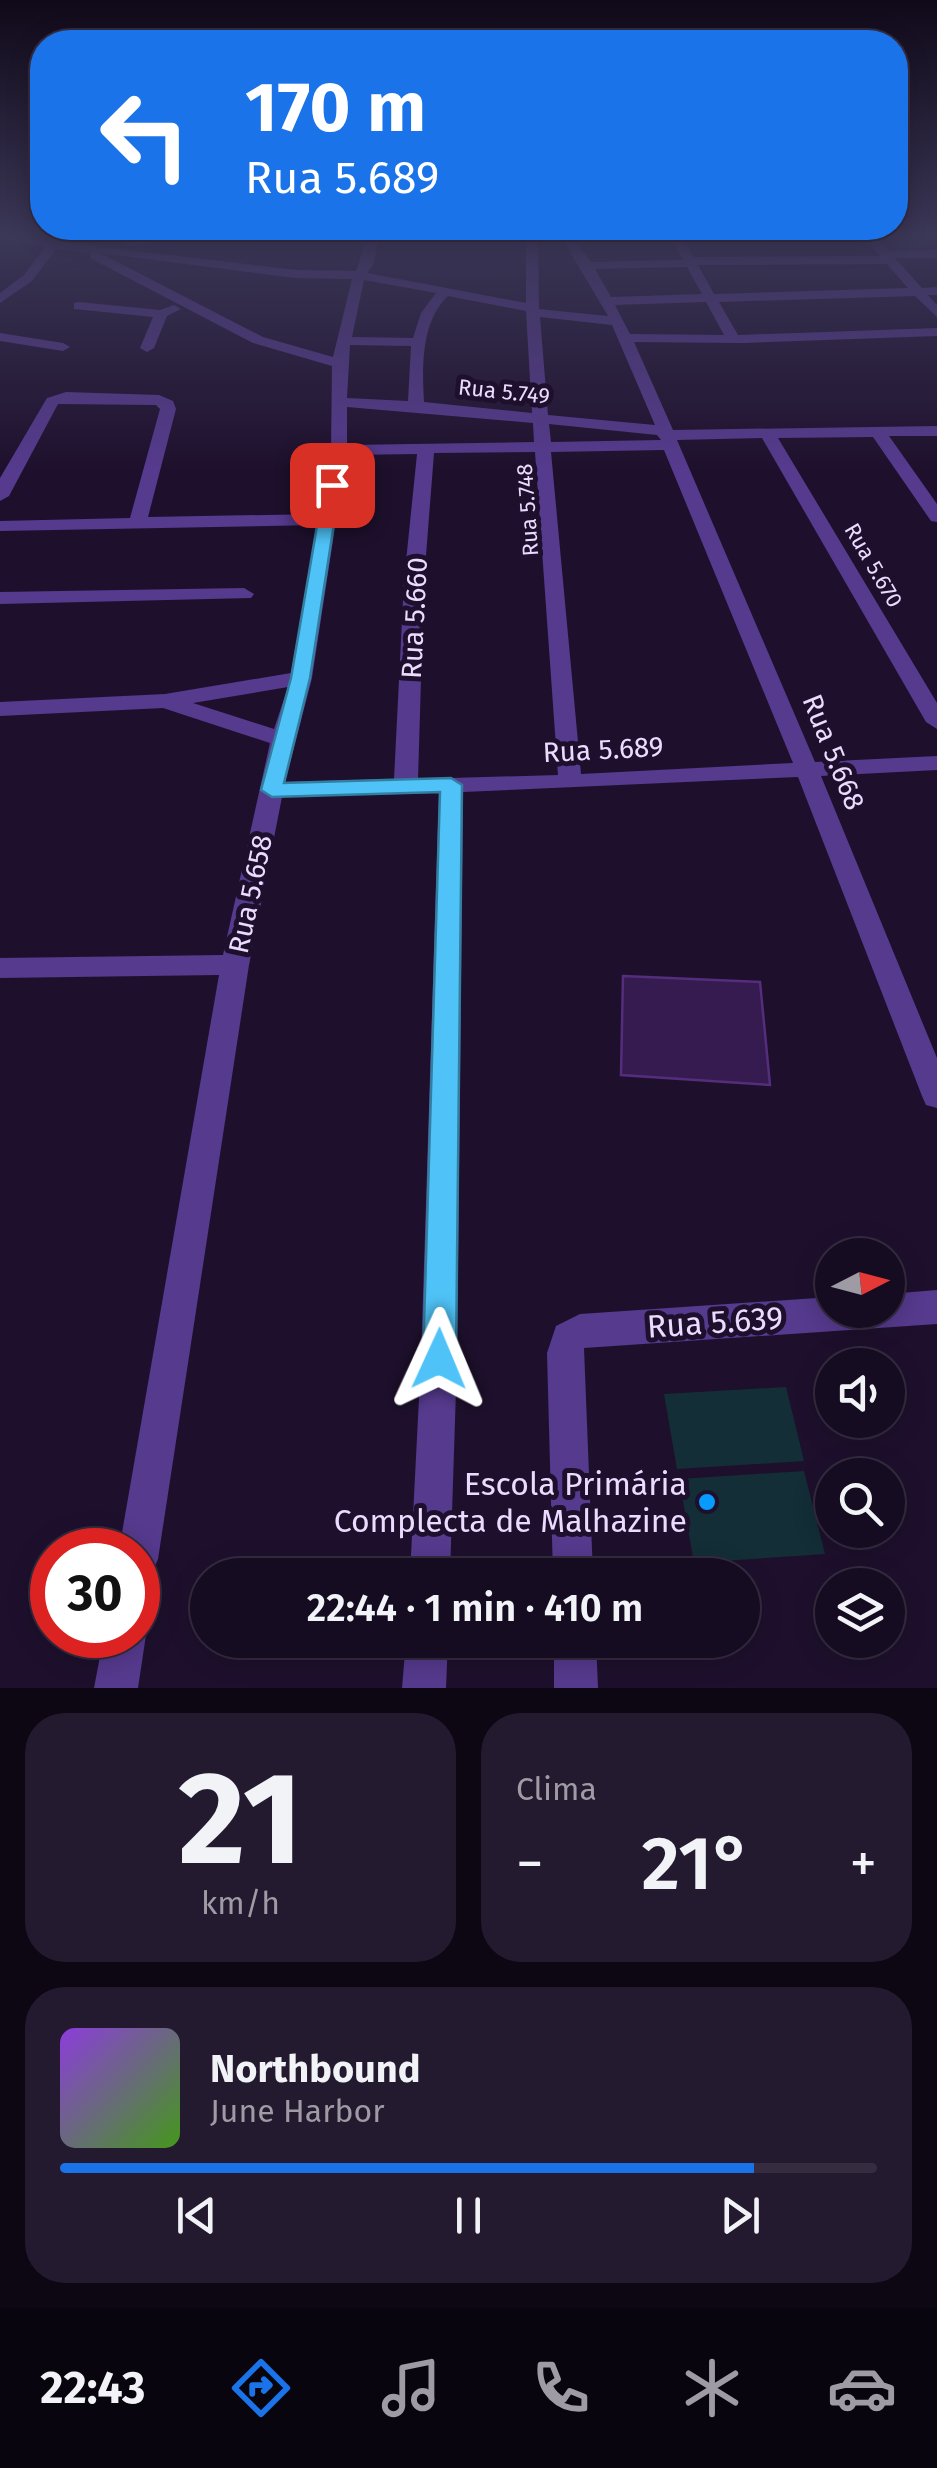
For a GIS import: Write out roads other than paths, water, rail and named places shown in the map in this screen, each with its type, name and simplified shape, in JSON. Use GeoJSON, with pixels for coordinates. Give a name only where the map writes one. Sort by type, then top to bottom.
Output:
{"type":"FeatureCollection","features":[{"type":"Feature","properties":{"kind":"street"},"geometry":{"type":"LineString","coordinates":[[147,348],[161,314]]}},
{"type":"Feature","properties":{"kind":"street"},"geometry":{"type":"LineString","coordinates":[[207,314],[274,346],[340,363]]}},
{"type":"Feature","properties":{"kind":"street","name":"Rua 5.658"},"geometry":{"type":"LineString","coordinates":[[143,1528],[235,966],[282,739],[301,678],[339,450],[340,363],[350,314]]}},
{"type":"Feature","properties":{"kind":"street"},"geometry":{"type":"LineString","coordinates":[[416,406],[414,370],[430,314]]}},
{"type":"Feature","properties":{"kind":"street","name":"Rua 5.748"},"geometry":{"type":"LineString","coordinates":[[533,314],[570,782]]}},
{"type":"Feature","properties":{"kind":"street"},"geometry":{"type":"LineString","coordinates":[[561,314],[616,321]]}},
{"type":"Feature","properties":{"kind":"street"},"geometry":{"type":"LineString","coordinates":[[612,314],[666,437]]}},
{"type":"Feature","properties":{"kind":"street"},"geometry":{"type":"LineString","coordinates":[[719,314],[733,338]]}},
{"type":"Feature","properties":{"kind":"street"},"geometry":{"type":"LineString","coordinates":[[625,338],[937,332]]}},
{"type":"Feature","properties":{"kind":"street"},"geometry":{"type":"LineString","coordinates":[[0,337],[64,346]]}},
{"type":"Feature","properties":{"kind":"street"},"geometry":{"type":"LineString","coordinates":[[344,341],[419,342]]}},
{"type":"Feature","properties":{"kind":"street"},"geometry":{"type":"LineString","coordinates":[[0,496],[52,401],[66,397],[159,400],[168,404],[168,409],[137,524]]}},
{"type":"Feature","properties":{"kind":"street","name":"Rua 5.749"},"geometry":{"type":"LineString","coordinates":[[339,402],[543,418],[666,437]]}},
{"type":"Feature","properties":{"kind":"street"},"geometry":{"type":"LineString","coordinates":[[339,450],[544,448],[666,437],[937,431]]}},
{"type":"Feature","properties":{"kind":"street"},"geometry":{"type":"LineString","coordinates":[[878,432],[937,517]]}},
{"type":"Feature","properties":{"kind":"street","name":"Rua 5.670"},"geometry":{"type":"LineString","coordinates":[[768,434],[937,722]]}},
{"type":"Feature","properties":{"kind":"street","name":"Rua 5.668"},"geometry":{"type":"LineString","coordinates":[[666,437],[810,770],[937,1096]]}},
{"type":"Feature","properties":{"kind":"street","name":"Rua 5.660"},"geometry":{"type":"LineString","coordinates":[[406,786],[414,581],[426,450]]}},
{"type":"Feature","properties":{"kind":"street"},"geometry":{"type":"LineString","coordinates":[[0,526],[325,520]]}},
{"type":"Feature","properties":{"kind":"street"},"geometry":{"type":"LineString","coordinates":[[0,598],[244,594]]}},
{"type":"Feature","properties":{"kind":"street"},"geometry":{"type":"LineString","coordinates":[[0,709],[165,702],[301,678]]}},
{"type":"Feature","properties":{"kind":"street"},"geometry":{"type":"LineString","coordinates":[[165,702],[282,739]]}},
{"type":"Feature","properties":{"kind":"street","name":"Rua 5.689"},"geometry":{"type":"LineString","coordinates":[[272,790],[570,782],[937,763]]}},
{"type":"Feature","properties":{"kind":"street"},"geometry":{"type":"LineString","coordinates":[[431,1558],[439,1359],[451,785]]}},
{"type":"Feature","properties":{"kind":"street"},"geometry":{"type":"LineString","coordinates":[[0,968],[235,966]]}},
{"type":"Feature","properties":{"kind":"street","name":"Rua 5.639"},"geometry":{"type":"LineString","coordinates":[[571,1558],[565,1353],[569,1338],[580,1331],[937,1307]]}},
{"type":"Feature","properties":{"kind":"street"},"geometry":{"type":"LineString","coordinates":[[116,1688],[121,1658]]}},
{"type":"Feature","properties":{"kind":"street"},"geometry":{"type":"LineString","coordinates":[[424,1688],[425,1658]]}},
{"type":"Feature","properties":{"kind":"street"},"geometry":{"type":"LineString","coordinates":[[575,1658],[576,1688]]}},
{"type":"Feature","properties":{"kind":"place","name":"Escola Primária Complecta de Malhazine"},"geometry":{"type":"Point","coordinates":[707,1502]}}]}
